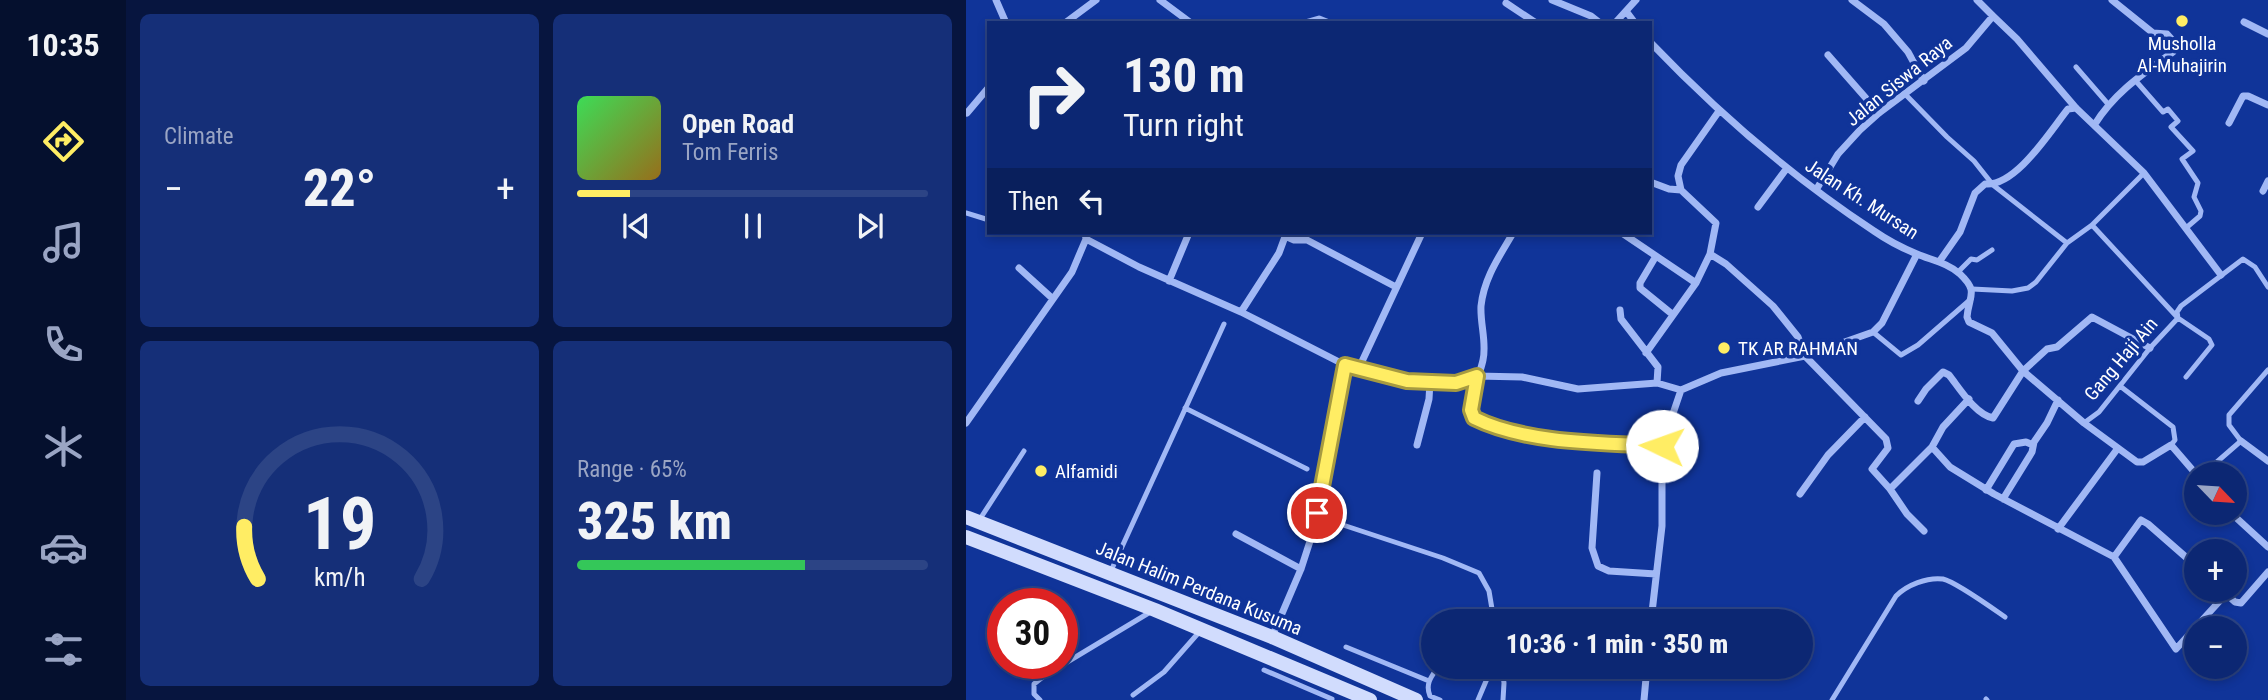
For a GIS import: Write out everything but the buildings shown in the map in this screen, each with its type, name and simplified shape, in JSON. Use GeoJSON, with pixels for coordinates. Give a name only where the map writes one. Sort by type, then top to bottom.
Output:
{"type":"FeatureCollection","features":[{"type":"Feature","properties":{"kind":"main road","name":"Jalan Halim Perdana Kusuma"},"geometry":{"type":"LineString","coordinates":[[972,520],[1424,699]]}},
{"type":"Feature","properties":{"kind":"main road","name":"Jalan Halim Perdana Kusuma"},"geometry":{"type":"LineString","coordinates":[[966,537],[1202,629],[1334,695],[1370,700]]}},
{"type":"Feature","properties":{"kind":"main road"},"geometry":{"type":"LineString","coordinates":[[1025,560],[1031,542]]}},
{"type":"Feature","properties":{"kind":"main road"},"geometry":{"type":"LineString","coordinates":[[1103,591],[1110,573]]}},
{"type":"Feature","properties":{"kind":"street"},"geometry":{"type":"LineString","coordinates":[[996,0],[1005,21]]}},
{"type":"Feature","properties":{"kind":"street"},"geometry":{"type":"LineString","coordinates":[[1068,21],[1096,0]]}},
{"type":"Feature","properties":{"kind":"street"},"geometry":{"type":"LineString","coordinates":[[1160,0],[1188,21]]}},
{"type":"Feature","properties":{"kind":"street"},"geometry":{"type":"LineString","coordinates":[[1552,0],[1597,21]]}},
{"type":"Feature","properties":{"kind":"street"},"geometry":{"type":"LineString","coordinates":[[1617,21],[1636,0]]}},
{"type":"Feature","properties":{"kind":"street"},"geometry":{"type":"LineString","coordinates":[[1852,0],[1884,24],[1908,52],[1924,81]]}},
{"type":"Feature","properties":{"kind":"street"},"geometry":{"type":"LineString","coordinates":[[1977,0],[2017,39],[2076,108],[2144,173],[2221,275]]}},
{"type":"Feature","properties":{"kind":"street"},"geometry":{"type":"LineString","coordinates":[[2095,124],[2108,104],[2173,52],[2175,43],[2167,34],[2153,33],[2112,0]]}},
{"type":"Feature","properties":{"kind":"street"},"geometry":{"type":"LineString","coordinates":[[1506,3],[1533,21]]}},
{"type":"Feature","properties":{"kind":"street"},"geometry":{"type":"LineString","coordinates":[[1626,11],[1634,21]]}},
{"type":"Feature","properties":{"kind":"street","name":"Jalan Siswa Raya"},"geometry":{"type":"LineString","coordinates":[[1816,190],[1838,154],[1879,113],[1966,48],[1993,16]]}},
{"type":"Feature","properties":{"kind":"street"},"geometry":{"type":"LineString","coordinates":[[2244,22],[2268,34]]}},
{"type":"Feature","properties":{"kind":"street","name":"Jalan Kh. Mursan"},"geometry":{"type":"LineString","coordinates":[[1652,44],[1719,111],[1787,168],[1877,233],[1958,272],[1972,289]]}},
{"type":"Feature","properties":{"kind":"street"},"geometry":{"type":"LineString","coordinates":[[1828,55],[1879,113]]}},
{"type":"Feature","properties":{"kind":"street"},"geometry":{"type":"LineString","coordinates":[[967,113],[987,89]]}},
{"type":"Feature","properties":{"kind":"street"},"geometry":{"type":"LineString","coordinates":[[2229,123],[2243,96],[2268,106]]}},
{"type":"Feature","properties":{"kind":"street"},"geometry":{"type":"LineString","coordinates":[[1939,261],[1959,232],[1975,193],[1985,184],[1993,185],[2013,174],[2026,162],[2068,109],[2076,108]]}},
{"type":"Feature","properties":{"kind":"street"},"geometry":{"type":"LineString","coordinates":[[1646,353],[1696,283],[1710,254],[1716,223],[1681,190],[1678,176],[1681,165],[1719,111]]}},
{"type":"Feature","properties":{"kind":"street"},"geometry":{"type":"LineString","coordinates":[[1758,207],[1787,168]]}},
{"type":"Feature","properties":{"kind":"street"},"geometry":{"type":"LineString","coordinates":[[2263,191],[2268,181]]}},
{"type":"Feature","properties":{"kind":"street"},"geometry":{"type":"LineString","coordinates":[[1652,184],[1681,190]]}},
{"type":"Feature","properties":{"kind":"street"},"geometry":{"type":"LineString","coordinates":[[1170,281],[1188,235]]}},
{"type":"Feature","properties":{"kind":"street"},"geometry":{"type":"LineString","coordinates":[[1241,312],[1279,253],[1286,235]]}},
{"type":"Feature","properties":{"kind":"street"},"geometry":{"type":"LineString","coordinates":[[1287,235],[1294,240],[1307,240],[1396,287]]}},
{"type":"Feature","properties":{"kind":"street"},"geometry":{"type":"LineString","coordinates":[[1358,370],[1421,235]]}},
{"type":"Feature","properties":{"kind":"street"},"geometry":{"type":"LineString","coordinates":[[1512,235],[1487,276],[1481,307],[1483,359],[1471,410],[1474,418],[1534,436],[1593,443],[1662,446]]}},
{"type":"Feature","properties":{"kind":"street"},"geometry":{"type":"LineString","coordinates":[[1625,235],[1696,283]]}},
{"type":"Feature","properties":{"kind":"street"},"geometry":{"type":"LineString","coordinates":[[966,423],[1072,272],[1085,236],[1139,267],[1241,312],[1358,370],[1407,381],[1430,382],[1456,383],[1477,376],[1522,377],[1578,389],[1657,383],[1681,390],[1721,373],[1805,356],[1873,332],[1882,323],[1917,254]]}},
{"type":"Feature","properties":{"kind":"street"},"geometry":{"type":"LineString","coordinates":[[1710,254],[1726,264],[1773,306],[1798,337],[1805,356],[1889,444],[1872,469],[1907,514],[1924,531]]}},
{"type":"Feature","properties":{"kind":"street"},"geometry":{"type":"LineString","coordinates":[[1656,256],[1640,288],[1672,314]]}},
{"type":"Feature","properties":{"kind":"street"},"geometry":{"type":"LineString","coordinates":[[1018,268],[1054,299]]}},
{"type":"Feature","properties":{"kind":"street"},"geometry":{"type":"LineString","coordinates":[[1972,289],[1969,322],[1992,333],[2023,371],[2084,423],[2137,461],[2143,462],[2171,445],[2186,462]]}},
{"type":"Feature","properties":{"kind":"street"},"geometry":{"type":"LineString","coordinates":[[1620,310],[1621,319],[1658,367],[1657,383]]}},
{"type":"Feature","properties":{"kind":"street"},"geometry":{"type":"LineString","coordinates":[[1918,401],[1943,372],[1949,375],[1988,417],[1993,418],[2023,371],[2047,349],[2057,347],[2092,317],[2150,348]]}},
{"type":"Feature","properties":{"kind":"street"},"geometry":{"type":"LineString","coordinates":[[1272,637],[1301,569],[1314,527],[1345,365]]}},
{"type":"Feature","properties":{"kind":"street"},"geometry":{"type":"LineString","coordinates":[[1417,445],[1429,399],[1430,382]]}},
{"type":"Feature","properties":{"kind":"street"},"geometry":{"type":"LineString","coordinates":[[1652,609],[1662,526],[1662,446],[1681,390]]}},
{"type":"Feature","properties":{"kind":"street"},"geometry":{"type":"LineString","coordinates":[[1890,489],[1932,447],[1943,427],[1969,399]]}},
{"type":"Feature","properties":{"kind":"street"},"geometry":{"type":"LineString","coordinates":[[2003,499],[2032,452],[2033,445],[2058,400]]}},
{"type":"Feature","properties":{"kind":"street"},"geometry":{"type":"LineString","coordinates":[[1800,494],[1828,455],[1865,417]]}},
{"type":"Feature","properties":{"kind":"street"},"geometry":{"type":"LineString","coordinates":[[1986,490],[2014,444],[2026,442],[2033,445]]}},
{"type":"Feature","properties":{"kind":"street"},"geometry":{"type":"LineString","coordinates":[[2241,442],[2268,461]]}},
{"type":"Feature","properties":{"kind":"street"},"geometry":{"type":"LineString","coordinates":[[1932,447],[1950,467],[1986,490],[2113,557],[2140,592],[2176,649],[2216,602]]}},
{"type":"Feature","properties":{"kind":"street"},"geometry":{"type":"LineString","coordinates":[[2058,529],[2118,448]]}},
{"type":"Feature","properties":{"kind":"street"},"geometry":{"type":"LineString","coordinates":[[1597,473],[1592,548],[1598,566],[1609,571],[1656,573]]}},
{"type":"Feature","properties":{"kind":"street"},"geometry":{"type":"LineString","coordinates":[[2113,557],[2141,520],[2184,556]]}},
{"type":"Feature","properties":{"kind":"street"},"geometry":{"type":"LineString","coordinates":[[2244,525],[2267,545]]}},
{"type":"Feature","properties":{"kind":"street"},"geometry":{"type":"LineString","coordinates":[[1236,534],[1301,569]]}},
{"type":"Feature","properties":{"kind":"street"},"geometry":{"type":"LineString","coordinates":[[2247,596],[2268,572]]}},
{"type":"Feature","properties":{"kind":"street"},"geometry":{"type":"LineString","coordinates":[[1644,700],[1646,679]]}},
{"type":"Feature","properties":{"kind":"lane"},"geometry":{"type":"LineString","coordinates":[[2076,67],[2108,104]]}},
{"type":"Feature","properties":{"kind":"lane"},"geometry":{"type":"LineString","coordinates":[[2135,80],[2163,111],[2168,109],[2178,121],[2171,127],[2193,151],[2182,159],[2198,183],[2194,197],[2201,211],[2200,216],[2186,228]]}},
{"type":"Feature","properties":{"kind":"lane"},"geometry":{"type":"LineString","coordinates":[[1905,94],[1947,138],[1974,161],[1993,185],[2067,243]]}},
{"type":"Feature","properties":{"kind":"lane"},"geometry":{"type":"LineString","coordinates":[[1972,289],[2012,291],[2028,288],[2036,282],[2067,243],[2092,225],[2144,173]]}},
{"type":"Feature","properties":{"kind":"lane"},"geometry":{"type":"LineString","coordinates":[[966,214],[987,219]]}},
{"type":"Feature","properties":{"kind":"lane"},"geometry":{"type":"LineString","coordinates":[[2092,225],[2178,318],[2208,339],[2212,345],[2186,377]]}},
{"type":"Feature","properties":{"kind":"lane"},"geometry":{"type":"LineString","coordinates":[[1958,272],[1971,259],[1977,260],[1992,250]]}},
{"type":"Feature","properties":{"kind":"lane","name":"Gang Haji Ain"},"geometry":{"type":"LineString","coordinates":[[2084,423],[2099,412],[2150,348],[2178,318],[2177,312],[2181,306],[2221,275],[2243,259],[2256,267],[2268,287]]}},
{"type":"Feature","properties":{"kind":"lane"},"geometry":{"type":"LineString","coordinates":[[1873,332],[1901,355],[1918,345],[1973,298]]}},
{"type":"Feature","properties":{"kind":"lane"},"geometry":{"type":"LineString","coordinates":[[1110,573],[1224,324]]}},
{"type":"Feature","properties":{"kind":"lane"},"geometry":{"type":"LineString","coordinates":[[2217,462],[2241,442],[2229,425],[2229,415],[2268,370]]}},
{"type":"Feature","properties":{"kind":"lane"},"geometry":{"type":"LineString","coordinates":[[2119,386],[2173,427],[2175,440],[2171,445]]}},
{"type":"Feature","properties":{"kind":"lane"},"geometry":{"type":"LineString","coordinates":[[1185,408],[1307,469]]}},
{"type":"Feature","properties":{"kind":"lane"},"geometry":{"type":"LineString","coordinates":[[972,520],[1024,450]]}},
{"type":"Feature","properties":{"kind":"lane"},"geometry":{"type":"LineString","coordinates":[[1340,524],[1443,558],[1479,573],[1489,591],[1492,609]]}},
{"type":"Feature","properties":{"kind":"lane"},"geometry":{"type":"LineString","coordinates":[[1832,700],[1896,596],[1910,586],[1930,579],[1945,579],[2005,617]]}},
{"type":"Feature","properties":{"kind":"lane"},"geometry":{"type":"LineString","coordinates":[[1040,700],[1034,694],[1034,684],[1044,676],[1155,610]]}},
{"type":"Feature","properties":{"kind":"lane"},"geometry":{"type":"LineString","coordinates":[[1133,695],[1164,672],[1202,629]]}},
{"type":"Feature","properties":{"kind":"lane"},"geometry":{"type":"LineString","coordinates":[[1346,647],[1429,681],[1424,699],[1440,700]]}},
{"type":"Feature","properties":{"kind":"lane"},"geometry":{"type":"LineString","coordinates":[[1264,670],[1279,669]]}},
{"type":"Feature","properties":{"kind":"lane"},"geometry":{"type":"LineString","coordinates":[[1478,700],[1487,679]]}},
{"type":"Feature","properties":{"kind":"lane"},"geometry":{"type":"LineString","coordinates":[[1503,700],[1504,679]]}},
{"type":"Feature","properties":{"kind":"place","name":"Musholla Al-Muhajirin"},"geometry":{"type":"Point","coordinates":[2182,21]}},
{"type":"Feature","properties":{"kind":"place","name":"TK AR RAHMAN"},"geometry":{"type":"Point","coordinates":[1724,348]}},
{"type":"Feature","properties":{"kind":"place","name":"Alfamidi"},"geometry":{"type":"Point","coordinates":[1041,471]}},
{"type":"Feature","properties":{"kind":"route"},"geometry":{"type":"LineString","coordinates":[[1317,513],[1345,365],[1407,381],[1456,383],[1477,376],[1471,410],[1474,418],[1482,422],[1534,436],[1593,443],[1662,446]]}}]}
